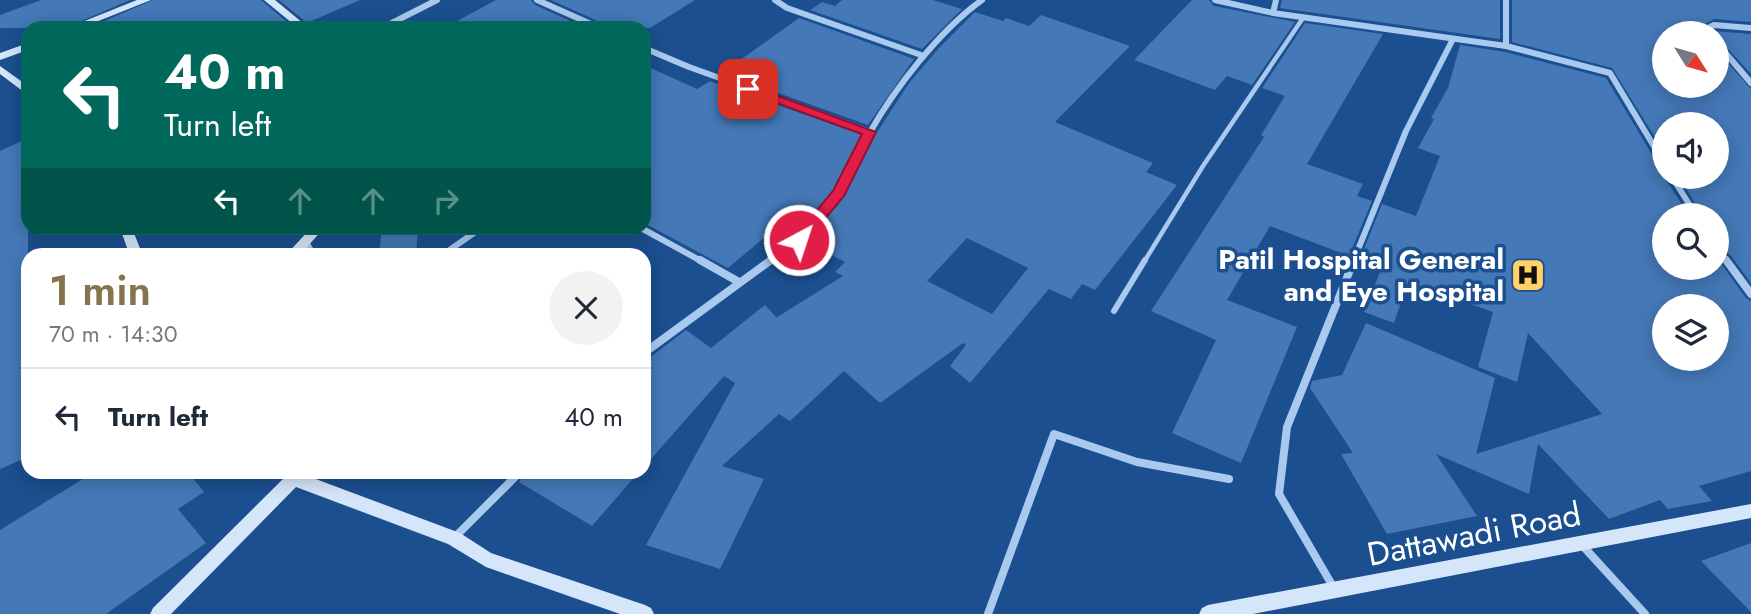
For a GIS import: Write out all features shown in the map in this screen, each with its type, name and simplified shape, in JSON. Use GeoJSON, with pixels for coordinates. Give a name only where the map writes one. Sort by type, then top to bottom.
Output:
{"type":"FeatureCollection","features":[{"type":"Feature","properties":{"kind":"street"},"geometry":{"type":"LineString","coordinates":[[90,21],[146,0]]}},
{"type":"Feature","properties":{"kind":"street"},"geometry":{"type":"LineString","coordinates":[[269,0],[295,21]]}},
{"type":"Feature","properties":{"kind":"street"},"geometry":{"type":"LineString","coordinates":[[396,21],[437,0]]}},
{"type":"Feature","properties":{"kind":"street"},"geometry":{"type":"LineString","coordinates":[[537,0],[584,21]]}},
{"type":"Feature","properties":{"kind":"street"},"geometry":{"type":"LineString","coordinates":[[775,0],[786,8],[923,56]]}},
{"type":"Feature","properties":{"kind":"street"},"geometry":{"type":"LineString","coordinates":[[651,348],[799,240],[839,193],[870,132],[923,56],[967,11],[982,0]]}},
{"type":"Feature","properties":{"kind":"street"},"geometry":{"type":"LineString","coordinates":[[1215,0],[1303,18],[1506,46],[1610,73],[1652,143]]}},
{"type":"Feature","properties":{"kind":"street"},"geometry":{"type":"LineString","coordinates":[[1273,13],[1276,0]]}},
{"type":"Feature","properties":{"kind":"street"},"geometry":{"type":"LineString","coordinates":[[1506,0],[1506,46]]}},
{"type":"Feature","properties":{"kind":"street"},"geometry":{"type":"LineString","coordinates":[[1729,26],[1751,28]]}},
{"type":"Feature","properties":{"kind":"street"},"geometry":{"type":"LineString","coordinates":[[1335,590],[1279,494],[1287,427],[1406,131],[1453,39]]}},
{"type":"Feature","properties":{"kind":"street"},"geometry":{"type":"LineString","coordinates":[[0,57],[21,49]]}},
{"type":"Feature","properties":{"kind":"street"},"geometry":{"type":"LineString","coordinates":[[651,51],[689,68],[870,132]]}},
{"type":"Feature","properties":{"kind":"street"},"geometry":{"type":"LineString","coordinates":[[1729,57],[1751,83]]}},
{"type":"Feature","properties":{"kind":"street"},"geometry":{"type":"LineString","coordinates":[[0,69],[21,86]]}},
{"type":"Feature","properties":{"kind":"street"},"geometry":{"type":"LineString","coordinates":[[651,234],[739,282]]}},
{"type":"Feature","properties":{"kind":"street"},"geometry":{"type":"LineString","coordinates":[[299,248],[311,235]]}},
{"type":"Feature","properties":{"kind":"street"},"geometry":{"type":"LineString","coordinates":[[452,248],[471,235]]}},
{"type":"Feature","properties":{"kind":"street"},"geometry":{"type":"LineString","coordinates":[[306,240],[310,248]]}},
{"type":"Feature","properties":{"kind":"street"},"geometry":{"type":"LineString","coordinates":[[1729,265],[1751,294]]}},
{"type":"Feature","properties":{"kind":"street"},"geometry":{"type":"LineString","coordinates":[[988,614],[1054,434],[1137,462],[1229,479]]}},
{"type":"Feature","properties":{"kind":"street"},"geometry":{"type":"LineString","coordinates":[[159,614],[287,479]]}},
{"type":"Feature","properties":{"kind":"street"},"geometry":{"type":"LineString","coordinates":[[298,479],[454,538],[486,559],[645,614]]}},
{"type":"Feature","properties":{"kind":"street"},"geometry":{"type":"LineString","coordinates":[[454,538],[513,479]]}},
{"type":"Feature","properties":{"kind":"street","name":"Dattawadi Road"},"geometry":{"type":"LineString","coordinates":[[1208,614],[1751,511]]}},
{"type":"Feature","properties":{"kind":"street"},"geometry":{"type":"LineString","coordinates":[[1580,544],[1645,614]]}},
{"type":"Feature","properties":{"kind":"lane"},"geometry":{"type":"LineString","coordinates":[[1114,311],[1202,166],[1303,18]]}},
{"type":"Feature","properties":{"kind":"building"},"geometry":{"type":"Polygon","coordinates":[[[41,0],[130,0],[81,21],[21,21],[21,28],[0,28],[0,15],[41,0]]]}},
{"type":"Feature","properties":{"kind":"building"},"geometry":{"type":"Polygon","coordinates":[[[153,0],[261,0],[286,21],[104,21],[153,0]]]}},
{"type":"Feature","properties":{"kind":"building"},"geometry":{"type":"Polygon","coordinates":[[[279,0],[360,0],[312,21],[305,21],[279,0]]]}},
{"type":"Feature","properties":{"kind":"building"},"geometry":{"type":"Polygon","coordinates":[[[496,0],[531,0],[535,5],[570,21],[457,21],[496,0]]]}},
{"type":"Feature","properties":{"kind":"building"},"geometry":{"type":"Polygon","coordinates":[[[551,0],[695,0],[651,27],[651,21],[598,21],[551,0]]]}},
{"type":"Feature","properties":{"kind":"building"},"geometry":{"type":"Polygon","coordinates":[[[842,0],[933,0],[962,9],[922,49],[810,10],[822,2],[835,6],[842,0]]]}},
{"type":"Feature","properties":{"kind":"building"},"geometry":{"type":"Polygon","coordinates":[[[1192,0],[1209,0],[1214,6],[1295,22],[1252,85],[1227,76],[1215,90],[1134,60],[1192,0]]]}},
{"type":"Feature","properties":{"kind":"building"},"geometry":{"type":"Polygon","coordinates":[[[1282,0],[1500,0],[1500,39],[1280,8],[1282,0]]]}},
{"type":"Feature","properties":{"kind":"building"},"geometry":{"type":"Polygon","coordinates":[[[1512,0],[1751,0],[1751,22],[1714,19],[1652,21],[1652,98],[1729,98],[1729,64],[1751,89],[1751,283],[1729,254],[1729,203],[1695,203],[1686,189],[1729,189],[1729,112],[1652,112],[1652,133],[1612,68],[1512,42],[1512,0]]]}},
{"type":"Feature","properties":{"kind":"building"},"geometry":{"type":"Polygon","coordinates":[[[975,12],[1029,26],[1041,15],[1130,46],[1055,122],[1153,163],[1146,172],[1177,185],[1095,290],[1082,284],[1071,299],[1049,289],[970,383],[950,366],[966,345],[963,343],[880,403],[844,371],[790,421],[779,414],[722,466],[764,479],[720,569],[646,545],[735,383],[724,376],[651,459],[651,357],[686,330],[711,348],[765,305],[776,317],[774,319],[843,276],[835,272],[845,262],[805,241],[838,205],[874,137],[909,83],[975,12]],[[967,238],[927,281],[992,314],[1028,268],[967,238]]]}},
{"type":"Feature","properties":{"kind":"building"},"geometry":{"type":"Polygon","coordinates":[[[799,18],[914,59],[868,125],[722,73],[799,18]]]}},
{"type":"Feature","properties":{"kind":"building"},"geometry":{"type":"Polygon","coordinates":[[[1305,23],[1383,34],[1307,164],[1363,184],[1357,196],[1372,201],[1349,256],[1270,226],[1227,300],[1297,327],[1241,463],[1172,433],[1216,340],[1151,311],[1264,137],[1261,135],[1285,96],[1262,88],[1305,23]]]}},
{"type":"Feature","properties":{"kind":"building"},"geometry":{"type":"Polygon","coordinates":[[[1729,32],[1751,34],[1751,74],[1729,50],[1729,32]]]}},
{"type":"Feature","properties":{"kind":"building"},"geometry":{"type":"Polygon","coordinates":[[[1460,45],[1505,52],[1606,78],[1652,154],[1652,189],[1672,189],[1681,203],[1652,203],[1652,280],[1729,280],[1729,275],[1751,301],[1751,471],[1699,486],[1712,501],[1668,509],[1660,500],[1609,519],[1538,444],[1529,494],[1436,454],[1477,516],[1387,534],[1341,454],[1353,453],[1310,388],[1312,381],[1342,375],[1366,323],[1495,378],[1476,454],[1602,414],[1528,333],[1517,382],[1478,367],[1493,312],[1408,282],[1394,323],[1364,312],[1380,272],[1379,268],[1360,259],[1382,204],[1416,216],[1440,156],[1418,148],[1434,119],[1431,118],[1448,88],[1460,45]]]}},
{"type":"Feature","properties":{"kind":"building"},"geometry":{"type":"Polygon","coordinates":[[[651,68],[697,89],[710,81],[862,135],[835,188],[804,226],[794,235],[778,226],[728,268],[651,227],[651,68]]]}},
{"type":"Feature","properties":{"kind":"building"},"geometry":{"type":"Polygon","coordinates":[[[21,141],[21,235],[28,235],[28,248],[21,248],[21,460],[0,469],[0,151],[21,141]]]}},
{"type":"Feature","properties":{"kind":"building"},"geometry":{"type":"Polygon","coordinates":[[[381,235],[418,235],[417,248],[380,248],[381,235]]]}},
{"type":"Feature","properties":{"kind":"building"},"geometry":{"type":"Polygon","coordinates":[[[83,479],[194,479],[204,492],[178,509],[206,543],[106,614],[0,614],[0,530],[83,479]]]}},
{"type":"Feature","properties":{"kind":"building"},"geometry":{"type":"Polygon","coordinates":[[[521,479],[633,479],[592,526],[519,482],[521,479]]]}},
{"type":"Feature","properties":{"kind":"building"},"geometry":{"type":"Polygon","coordinates":[[[1751,543],[1751,612],[1701,561],[1751,543]]]}},
{"type":"Feature","properties":{"kind":"place","name":"Patil Hospital General and Eye Hospital"},"geometry":{"type":"Point","coordinates":[1528,275]}},
{"type":"Feature","properties":{"kind":"route"},"geometry":{"type":"LineString","coordinates":[[748,89],[870,132],[839,193],[799,240]]}}]}
